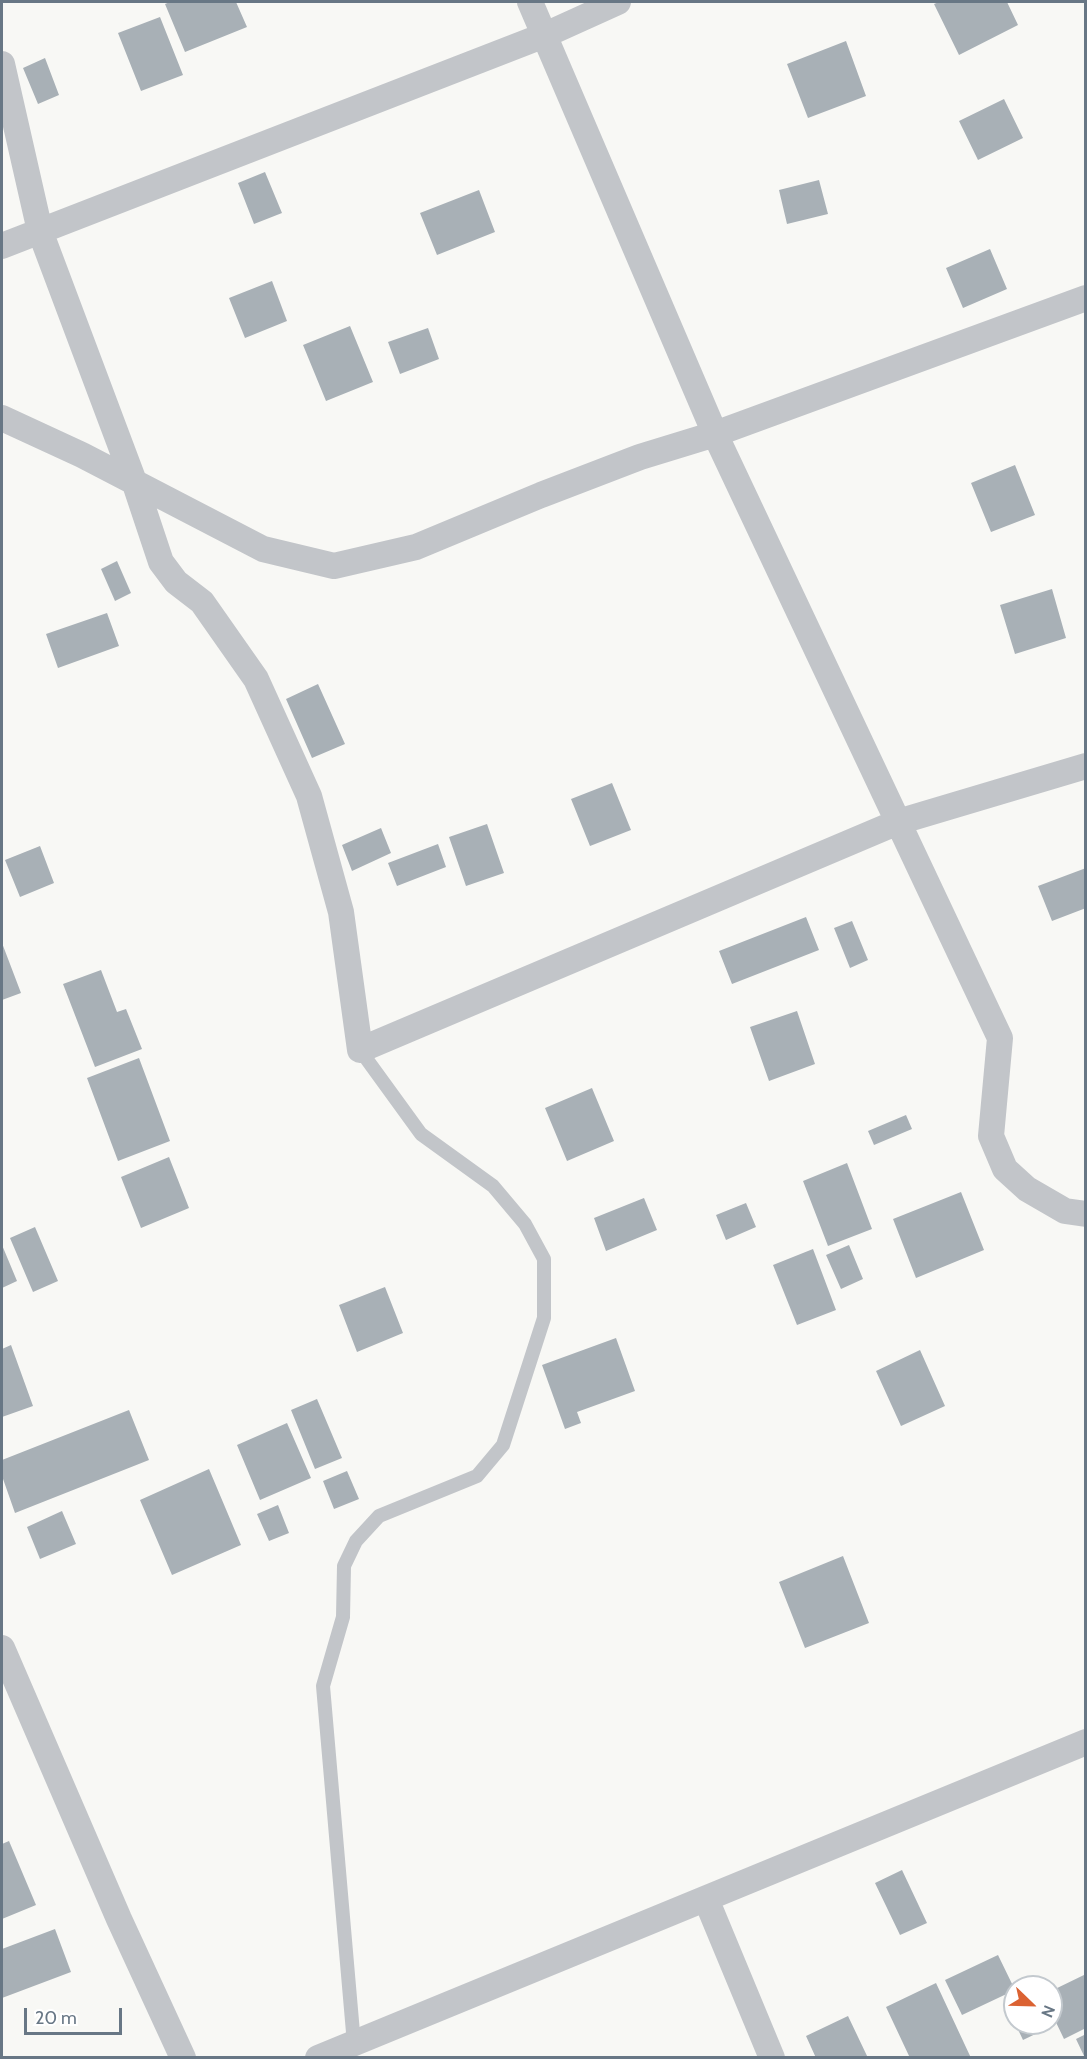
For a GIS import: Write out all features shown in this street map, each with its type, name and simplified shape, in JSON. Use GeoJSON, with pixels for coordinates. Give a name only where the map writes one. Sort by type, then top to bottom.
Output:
{"type":"FeatureCollection","features":[{"type":"Feature","properties":{"kind":"street"},"geometry":{"type":"LineString","coordinates":[[530,2],[715,434],[1000,1038],[991,1136],[1005,1169],[1027,1189],[1065,1211],[1086,1214]]}},
{"type":"Feature","properties":{"kind":"street"},"geometry":{"type":"LineString","coordinates":[[2,246],[545,35],[618,2]]}},
{"type":"Feature","properties":{"kind":"street"},"geometry":{"type":"LineString","coordinates":[[2,64],[40,231],[135,484],[161,562],[176,582],[202,602],[256,679],[309,796],[341,912],[360,1050],[898,822],[1086,766]]}},
{"type":"Feature","properties":{"kind":"street"},"geometry":{"type":"LineString","coordinates":[[2,418],[82,455],[263,549],[334,566],[416,547],[640,457],[715,434],[1086,298]]}},
{"type":"Feature","properties":{"kind":"street"},"geometry":{"type":"LineString","coordinates":[[2,1648],[114,1908],[183,2058]]}},
{"type":"Feature","properties":{"kind":"street"},"geometry":{"type":"LineString","coordinates":[[318,2058],[1086,1742]]}},
{"type":"Feature","properties":{"kind":"street"},"geometry":{"type":"LineString","coordinates":[[706,1899],[772,2058]]}},
{"type":"Feature","properties":{"kind":"lane"},"geometry":{"type":"LineString","coordinates":[[354,2044],[323,1686],[343,1617],[344,1566],[356,1541],[379,1516],[477,1476],[503,1445],[544,1318],[544,1259],[525,1224],[493,1185],[421,1134],[360,1050]]}},
{"type":"Feature","properties":{"kind":"building"},"geometry":{"type":"Polygon","coordinates":[[[170,2],[236,2],[247,27],[185,52],[165,4],[170,2]]]}},
{"type":"Feature","properties":{"kind":"building"},"geometry":{"type":"Polygon","coordinates":[[[939,2],[1007,2],[1018,25],[959,55],[934,4],[939,2]]]}},
{"type":"Feature","properties":{"kind":"building"},"geometry":{"type":"Polygon","coordinates":[[[160,17],[183,75],[141,91],[118,33],[160,17]]]}},
{"type":"Feature","properties":{"kind":"building"},"geometry":{"type":"Polygon","coordinates":[[[846,41],[866,96],[808,118],[787,64],[846,41]]]}},
{"type":"Feature","properties":{"kind":"building"},"geometry":{"type":"Polygon","coordinates":[[[45,58],[59,95],[38,104],[23,68],[45,58]]]}},
{"type":"Feature","properties":{"kind":"building"},"geometry":{"type":"Polygon","coordinates":[[[1004,99],[1023,138],[978,160],[959,121],[1004,99]]]}},
{"type":"Feature","properties":{"kind":"building"},"geometry":{"type":"Polygon","coordinates":[[[265,172],[282,213],[254,224],[238,183],[265,172]]]}},
{"type":"Feature","properties":{"kind":"building"},"geometry":{"type":"Polygon","coordinates":[[[819,180],[828,214],[787,224],[779,190],[819,180]]]}},
{"type":"Feature","properties":{"kind":"building"},"geometry":{"type":"Polygon","coordinates":[[[479,190],[495,232],[437,255],[420,213],[479,190]]]}},
{"type":"Feature","properties":{"kind":"building"},"geometry":{"type":"Polygon","coordinates":[[[990,249],[1007,289],[963,308],[946,268],[990,249]]]}},
{"type":"Feature","properties":{"kind":"building"},"geometry":{"type":"Polygon","coordinates":[[[272,281],[287,321],[245,338],[229,298],[272,281]]]}},
{"type":"Feature","properties":{"kind":"building"},"geometry":{"type":"Polygon","coordinates":[[[350,326],[373,382],[326,401],[303,345],[350,326]]]}},
{"type":"Feature","properties":{"kind":"building"},"geometry":{"type":"Polygon","coordinates":[[[428,328],[439,359],[400,374],[388,342],[428,328]]]}},
{"type":"Feature","properties":{"kind":"building"},"geometry":{"type":"Polygon","coordinates":[[[1015,465],[1035,515],[991,532],[971,483],[1015,465]]]}},
{"type":"Feature","properties":{"kind":"building"},"geometry":{"type":"Polygon","coordinates":[[[117,561],[131,593],[115,601],[101,569],[117,561]]]}},
{"type":"Feature","properties":{"kind":"building"},"geometry":{"type":"Polygon","coordinates":[[[1052,589],[1066,638],[1015,654],[1000,605],[1052,589]]]}},
{"type":"Feature","properties":{"kind":"building"},"geometry":{"type":"Polygon","coordinates":[[[107,613],[119,646],[58,668],[46,634],[107,613]]]}},
{"type":"Feature","properties":{"kind":"building"},"geometry":{"type":"Polygon","coordinates":[[[318,684],[345,744],[312,758],[286,699],[318,684]]]}},
{"type":"Feature","properties":{"kind":"building"},"geometry":{"type":"Polygon","coordinates":[[[612,783],[631,830],[590,846],[571,799],[612,783]]]}},
{"type":"Feature","properties":{"kind":"building"},"geometry":{"type":"Polygon","coordinates":[[[487,824],[504,873],[466,886],[449,837],[487,824]]]}},
{"type":"Feature","properties":{"kind":"building"},"geometry":{"type":"Polygon","coordinates":[[[381,828],[391,853],[352,871],[342,845],[381,828]]]}},
{"type":"Feature","properties":{"kind":"building"},"geometry":{"type":"Polygon","coordinates":[[[438,844],[446,867],[397,886],[388,863],[438,844]]]}},
{"type":"Feature","properties":{"kind":"building"},"geometry":{"type":"Polygon","coordinates":[[[40,846],[54,883],[20,897],[5,860],[40,846]]]}},
{"type":"Feature","properties":{"kind":"building"},"geometry":{"type":"Polygon","coordinates":[[[1086,868],[1086,908],[1052,921],[1038,886],[1086,868]]]}},
{"type":"Feature","properties":{"kind":"building"},"geometry":{"type":"Polygon","coordinates":[[[806,917],[819,950],[732,984],[719,951],[806,917]]]}},
{"type":"Feature","properties":{"kind":"building"},"geometry":{"type":"Polygon","coordinates":[[[852,921],[868,960],[850,968],[834,928],[852,921]]]}},
{"type":"Feature","properties":{"kind":"building"},"geometry":{"type":"Polygon","coordinates":[[[2,943],[21,993],[2,1000],[2,943]]]}},
{"type":"Feature","properties":{"kind":"building"},"geometry":{"type":"Polygon","coordinates":[[[101,970],[117,1012],[126,1009],[142,1049],[95,1067],[63,984],[101,970]]]}},
{"type":"Feature","properties":{"kind":"building"},"geometry":{"type":"Polygon","coordinates":[[[797,1011],[815,1064],[769,1081],[750,1027],[797,1011]]]}},
{"type":"Feature","properties":{"kind":"building"},"geometry":{"type":"Polygon","coordinates":[[[139,1058],[170,1141],[118,1161],[87,1078],[139,1058]]]}},
{"type":"Feature","properties":{"kind":"building"},"geometry":{"type":"Polygon","coordinates":[[[592,1088],[614,1141],[567,1161],[545,1108],[592,1088]]]}},
{"type":"Feature","properties":{"kind":"building"},"geometry":{"type":"Polygon","coordinates":[[[906,1115],[912,1129],[874,1145],[868,1131],[906,1115]]]}},
{"type":"Feature","properties":{"kind":"building"},"geometry":{"type":"Polygon","coordinates":[[[169,1157],[189,1208],[141,1228],[121,1177],[169,1157]]]}},
{"type":"Feature","properties":{"kind":"building"},"geometry":{"type":"Polygon","coordinates":[[[847,1163],[872,1229],[828,1246],[803,1181],[847,1163]]]}},
{"type":"Feature","properties":{"kind":"building"},"geometry":{"type":"Polygon","coordinates":[[[961,1192],[984,1250],[916,1278],[893,1219],[961,1192]]]}},
{"type":"Feature","properties":{"kind":"building"},"geometry":{"type":"Polygon","coordinates":[[[644,1198],[657,1230],[606,1251],[594,1218],[644,1198]]]}},
{"type":"Feature","properties":{"kind":"building"},"geometry":{"type":"Polygon","coordinates":[[[746,1203],[756,1227],[726,1240],[716,1215],[746,1203]]]}},
{"type":"Feature","properties":{"kind":"building"},"geometry":{"type":"Polygon","coordinates":[[[35,1227],[58,1281],[33,1292],[10,1238],[35,1227]]]}},
{"type":"Feature","properties":{"kind":"building"},"geometry":{"type":"Polygon","coordinates":[[[2,1245],[17,1281],[2,1288],[2,1245]]]}},
{"type":"Feature","properties":{"kind":"building"},"geometry":{"type":"Polygon","coordinates":[[[849,1245],[863,1279],[841,1289],[826,1255],[849,1245]]]}},
{"type":"Feature","properties":{"kind":"building"},"geometry":{"type":"Polygon","coordinates":[[[813,1249],[836,1310],[797,1325],[773,1265],[813,1249]]]}},
{"type":"Feature","properties":{"kind":"building"},"geometry":{"type":"Polygon","coordinates":[[[385,1287],[403,1333],[357,1352],[339,1305],[385,1287]]]}},
{"type":"Feature","properties":{"kind":"building"},"geometry":{"type":"Polygon","coordinates":[[[616,1338],[635,1391],[577,1412],[581,1423],[565,1429],[542,1365],[616,1338]]]}},
{"type":"Feature","properties":{"kind":"building"},"geometry":{"type":"Polygon","coordinates":[[[11,1345],[33,1406],[2,1417],[2,1349],[11,1345]]]}},
{"type":"Feature","properties":{"kind":"building"},"geometry":{"type":"Polygon","coordinates":[[[920,1350],[945,1406],[901,1426],[876,1371],[920,1350]]]}},
{"type":"Feature","properties":{"kind":"building"},"geometry":{"type":"Polygon","coordinates":[[[317,1399],[342,1458],[315,1469],[291,1410],[317,1399]]]}},
{"type":"Feature","properties":{"kind":"building"},"geometry":{"type":"Polygon","coordinates":[[[129,1410],[149,1460],[15,1513],[2,1476],[2,1460],[129,1410]]]}},
{"type":"Feature","properties":{"kind":"building"},"geometry":{"type":"Polygon","coordinates":[[[287,1423],[311,1478],[260,1500],[237,1445],[287,1423]]]}},
{"type":"Feature","properties":{"kind":"building"},"geometry":{"type":"Polygon","coordinates":[[[209,1469],[241,1545],[172,1575],[140,1500],[209,1469]]]}},
{"type":"Feature","properties":{"kind":"building"},"geometry":{"type":"Polygon","coordinates":[[[347,1471],[359,1499],[334,1509],[323,1481],[347,1471]]]}},
{"type":"Feature","properties":{"kind":"building"},"geometry":{"type":"Polygon","coordinates":[[[278,1505],[289,1533],[269,1541],[257,1514],[278,1505]]]}},
{"type":"Feature","properties":{"kind":"building"},"geometry":{"type":"Polygon","coordinates":[[[62,1511],[76,1544],[40,1559],[27,1527],[62,1511]]]}},
{"type":"Feature","properties":{"kind":"building"},"geometry":{"type":"Polygon","coordinates":[[[843,1556],[869,1623],[805,1648],[779,1582],[843,1556]]]}},
{"type":"Feature","properties":{"kind":"building"},"geometry":{"type":"Polygon","coordinates":[[[9,1841],[36,1905],[2,1919],[2,1844],[9,1841]]]}},
{"type":"Feature","properties":{"kind":"building"},"geometry":{"type":"Polygon","coordinates":[[[902,1870],[927,1923],[900,1935],[875,1883],[902,1870]]]}},
{"type":"Feature","properties":{"kind":"building"},"geometry":{"type":"Polygon","coordinates":[[[55,1929],[71,1972],[2,1998],[2,1949],[55,1929]]]}},
{"type":"Feature","properties":{"kind":"building"},"geometry":{"type":"Polygon","coordinates":[[[998,1955],[1008,1975],[1003,1975],[1003,1996],[962,2015],[945,1980],[998,1955]]]}},
{"type":"Feature","properties":{"kind":"building"},"geometry":{"type":"Polygon","coordinates":[[[1086,1974],[1086,2028],[1064,2039],[1062,2035],[1063,1985],[1086,1974]]]}},
{"type":"Feature","properties":{"kind":"building"},"geometry":{"type":"Polygon","coordinates":[[[936,1983],[971,2058],[910,2058],[886,2007],[936,1983]]]}},
{"type":"Feature","properties":{"kind":"building"},"geometry":{"type":"Polygon","coordinates":[[[848,2016],[868,2058],[816,2058],[806,2036],[848,2016]]]}},
{"type":"Feature","properties":{"kind":"building"},"geometry":{"type":"Polygon","coordinates":[[[1086,2034],[1086,2058],[1085,2058],[1076,2039],[1086,2034]]]}},
{"type":"Feature","properties":{"kind":"building"},"geometry":{"type":"Polygon","coordinates":[[[1021,2035],[1033,2035],[1023,2040],[1021,2035]]]}}]}
